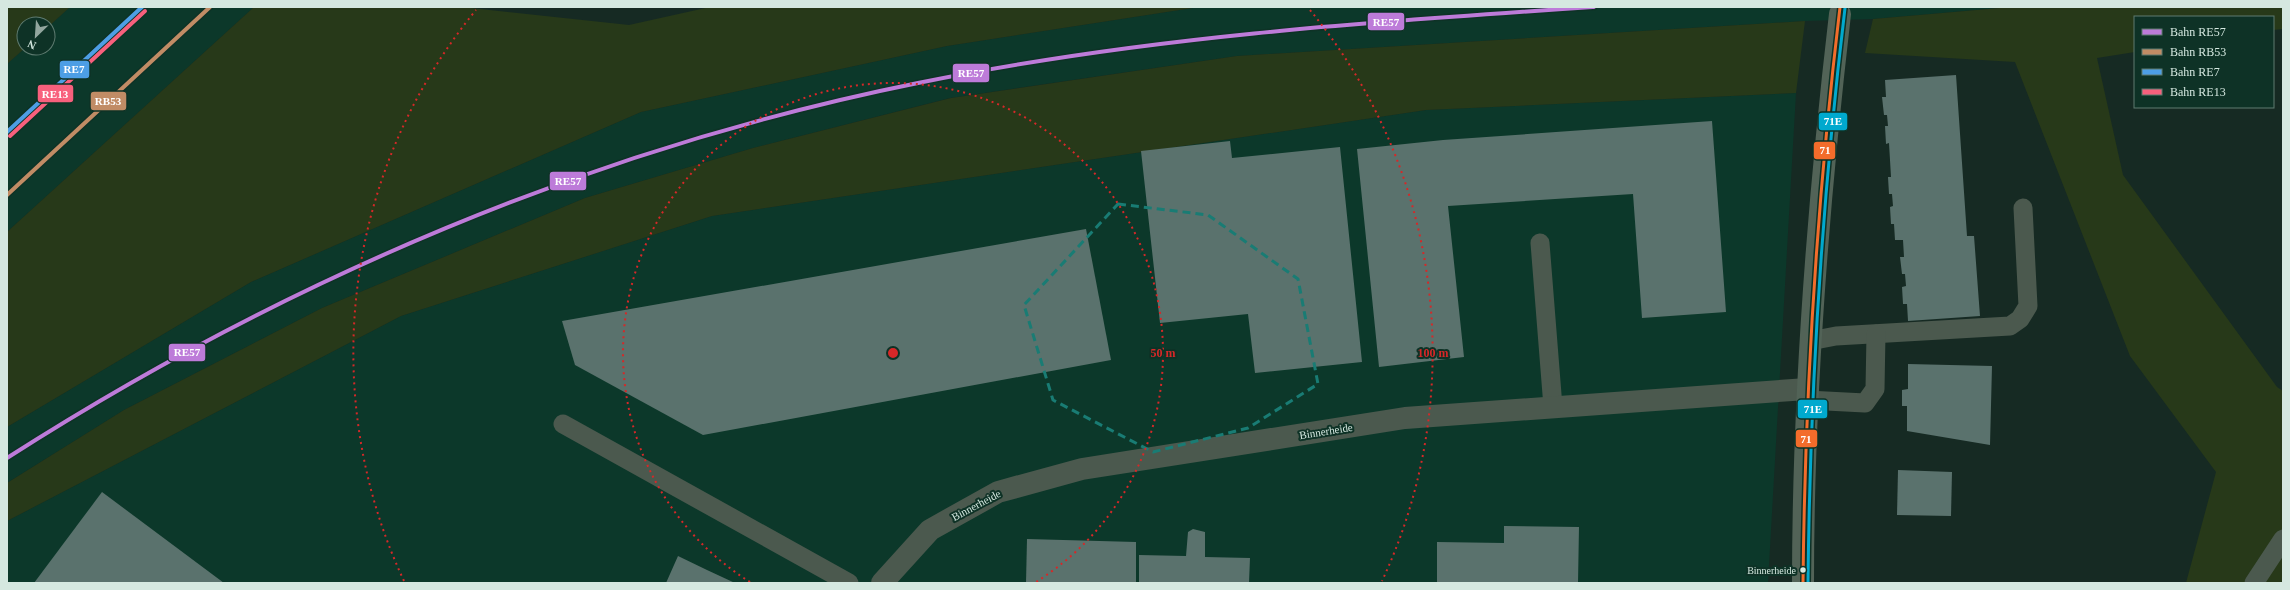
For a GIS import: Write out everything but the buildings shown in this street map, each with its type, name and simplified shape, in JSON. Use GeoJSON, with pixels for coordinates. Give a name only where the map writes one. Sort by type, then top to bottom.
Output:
{"type":"FeatureCollection","features":[{"type":"Feature","properties":{"kind":"street"},"geometry":{"type":"LineString","coordinates":[[1803,583],[1807,395],[1810,341],[1820,204],[1840,14]]}},
{"type":"Feature","properties":{"kind":"street","name":"Binnerheide"},"geometry":{"type":"LineString","coordinates":[[882,583],[930,530],[998,492],[1082,469],[1405,418],[1553,407],[1807,395]]}},
{"type":"Feature","properties":{"kind":"lane"},"geometry":{"type":"LineString","coordinates":[[1810,341],[1836,336],[2010,326],[2020,319],[2028,306],[2023,208]]}},
{"type":"Feature","properties":{"kind":"lane"},"geometry":{"type":"LineString","coordinates":[[1540,243],[1553,407]]}},
{"type":"Feature","properties":{"kind":"lane"},"geometry":{"type":"LineString","coordinates":[[1807,395],[1865,403],[1874,388],[1876,334]]}},
{"type":"Feature","properties":{"kind":"lane"},"geometry":{"type":"LineString","coordinates":[[563,424],[849,583]]}},
{"type":"Feature","properties":{"kind":"lane"},"geometry":{"type":"LineString","coordinates":[[2254,583],[2283,539]]}},
{"type":"Feature","properties":{"kind":"highlighted area"},"geometry":{"type":"Polygon","coordinates":[[[1118,204],[1208,215],[1298,279],[1318,384],[1248,428],[1153,452],[1053,400],[1024,305],[1118,204]]]}},
{"type":"Feature","properties":{"kind":"shaded area"},"geometry":{"type":"Polygon","coordinates":[[[7,7],[70,7],[56,20],[56,16],[16,16],[16,56],[7,64],[7,7]]]}},
{"type":"Feature","properties":{"kind":"shaded area"},"geometry":{"type":"Polygon","coordinates":[[[70,7],[254,7],[7,232],[7,64],[16,56],[56,56],[56,20],[70,7]]]}},
{"type":"Feature","properties":{"kind":"shaded area"},"geometry":{"type":"Polygon","coordinates":[[[254,7],[462,7],[629,25],[710,7],[1199,7],[947,46],[641,112],[251,282],[7,427],[7,232],[254,7]]]}},
{"type":"Feature","properties":{"kind":"shaded area"},"geometry":{"type":"Polygon","coordinates":[[[1199,7],[2011,7],[1873,19],[1805,21],[1237,56],[950,98],[753,148],[585,198],[322,308],[124,410],[7,483],[7,427],[251,282],[641,112],[947,46],[1199,7]]]}},
{"type":"Feature","properties":{"kind":"shaded area"},"geometry":{"type":"Polygon","coordinates":[[[2011,7],[2283,7],[2283,29],[2274,30],[2274,16],[2134,16],[2134,52],[2097,58],[2123,175],[2277,387],[2283,391],[2283,583],[2186,583],[2216,472],[2130,356],[2015,62],[1865,53],[1873,19],[2011,7]]]}},
{"type":"Feature","properties":{"kind":"shaded area"},"geometry":{"type":"Polygon","coordinates":[[[1805,21],[1796,93],[1426,110],[712,216],[401,316],[7,521],[7,483],[124,410],[322,308],[585,198],[753,148],[951,98],[1237,56],[1805,21]]]}},
{"type":"Feature","properties":{"kind":"shaded area"},"geometry":{"type":"Polygon","coordinates":[[[1796,93],[1768,583],[7,583],[7,521],[401,316],[712,216],[1426,110],[1796,93]]]}},
{"type":"Feature","properties":{"kind":"rail line","name":"RE7"},"geometry":{"type":"LineString","coordinates":[[7,132],[142,7]]}},
{"type":"Feature","properties":{"kind":"rail line","name":"RB53"},"geometry":{"type":"LineString","coordinates":[[7,195],[210,7]]}},
{"type":"Feature","properties":{"kind":"rail line","name":"RE57"},"geometry":{"type":"LineString","coordinates":[[7,458],[113,393],[221,333],[332,278],[446,228],[561,183],[678,144],[798,110],[918,83],[1002,67],[1086,54],[1255,33],[1594,7]]}},
{"type":"Feature","properties":{"kind":"rail line","name":"RE13"},"geometry":{"type":"LineString","coordinates":[[10,136],[145,11]]}},
{"type":"Feature","properties":{"kind":"transit line","name":"71"},"geometry":{"type":"LineString","coordinates":[[1803,583],[1806,439],[1814,295],[1825,151],[1840,7]]}},
{"type":"Feature","properties":{"kind":"transit line","name":"71E"},"geometry":{"type":"LineString","coordinates":[[1808,583],[1811,439],[1819,295],[1830,151],[1845,8]]}},
{"type":"Feature","properties":{"kind":"place","name":"Binnerheide"},"geometry":{"type":"Point","coordinates":[1803,570]}}]}
